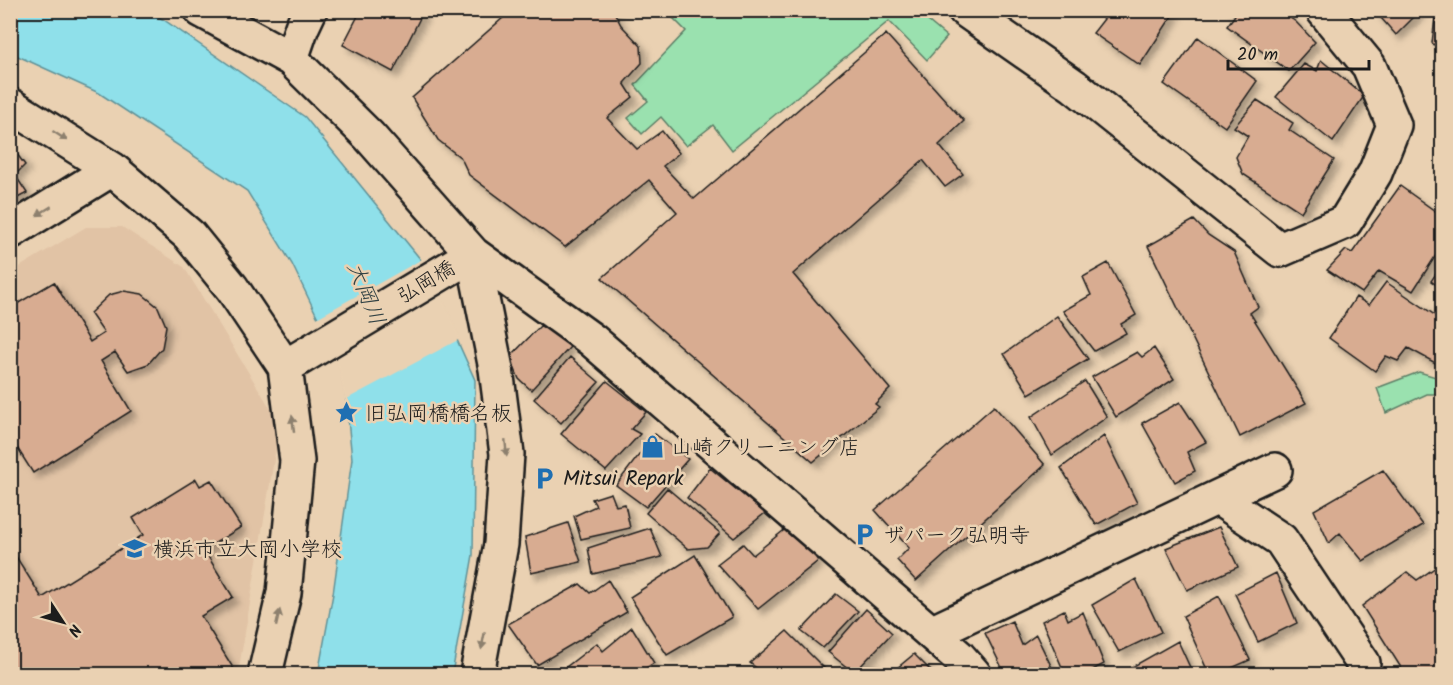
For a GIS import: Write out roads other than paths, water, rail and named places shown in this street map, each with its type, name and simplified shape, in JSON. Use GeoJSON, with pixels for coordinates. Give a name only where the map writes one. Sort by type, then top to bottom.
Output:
{"type":"FeatureCollection","features":[{"type":"Feature","properties":{"kind":"street"},"geometry":{"type":"LineString","coordinates":[[201,10],[291,59],[369,135],[473,254],[592,340],[959,657],[974,675]]}},
{"type":"Feature","properties":{"kind":"street"},"geometry":{"type":"LineString","coordinates":[[291,59],[310,10]]}},
{"type":"Feature","properties":{"kind":"street"},"geometry":{"type":"LineString","coordinates":[[965,10],[1074,86],[1280,250],[1345,222],[1375,173],[1394,125],[1369,66],[1323,10]]}},
{"type":"Feature","properties":{"kind":"street"},"geometry":{"type":"LineString","coordinates":[[10,105],[112,169],[189,235],[232,288],[285,367],[297,461],[284,593],[265,675]]}},
{"type":"Feature","properties":{"kind":"street"},"geometry":{"type":"LineString","coordinates":[[10,232],[112,169]]}},
{"type":"Feature","properties":{"kind":"street"},"geometry":{"type":"LineString","coordinates":[[473,254],[496,369],[507,454],[501,544],[477,675]]}},
{"type":"Feature","properties":{"kind":"street","name":"弘岡橋"},"geometry":{"type":"LineString","coordinates":[[285,367],[473,254]]}},
{"type":"Feature","properties":{"kind":"street"},"geometry":{"type":"LineString","coordinates":[[931,633],[1275,470]]}},
{"type":"Feature","properties":{"kind":"street"},"geometry":{"type":"LineString","coordinates":[[1218,498],[1281,540],[1363,663]]}},
{"type":"Feature","properties":{"kind":"water","name":"大岡川"},"geometry":{"type":"Polygon","coordinates":[[[11,11],[147,11],[164,20],[305,117],[421,260],[475,380],[473,555],[452,674],[318,674],[333,594],[352,459],[343,370],[292,264],[247,191],[99,93],[11,53],[11,11]]]}},
{"type":"Feature","properties":{"kind":"place","name":"旧弘岡橋橋名板"},"geometry":{"type":"Point","coordinates":[347,413]}},
{"type":"Feature","properties":{"kind":"place","name":"山崎クリーニング店"},"geometry":{"type":"Point","coordinates":[653,447]}},
{"type":"Feature","properties":{"kind":"place","name":"Mitsui Repark"},"geometry":{"type":"Point","coordinates":[545,478]}},
{"type":"Feature","properties":{"kind":"place","name":"ザパーク弘明寺"},"geometry":{"type":"Point","coordinates":[865,535]}},
{"type":"Feature","properties":{"kind":"place","name":"横浜市立大岡小学校"},"geometry":{"type":"Point","coordinates":[135,549]}}]}
